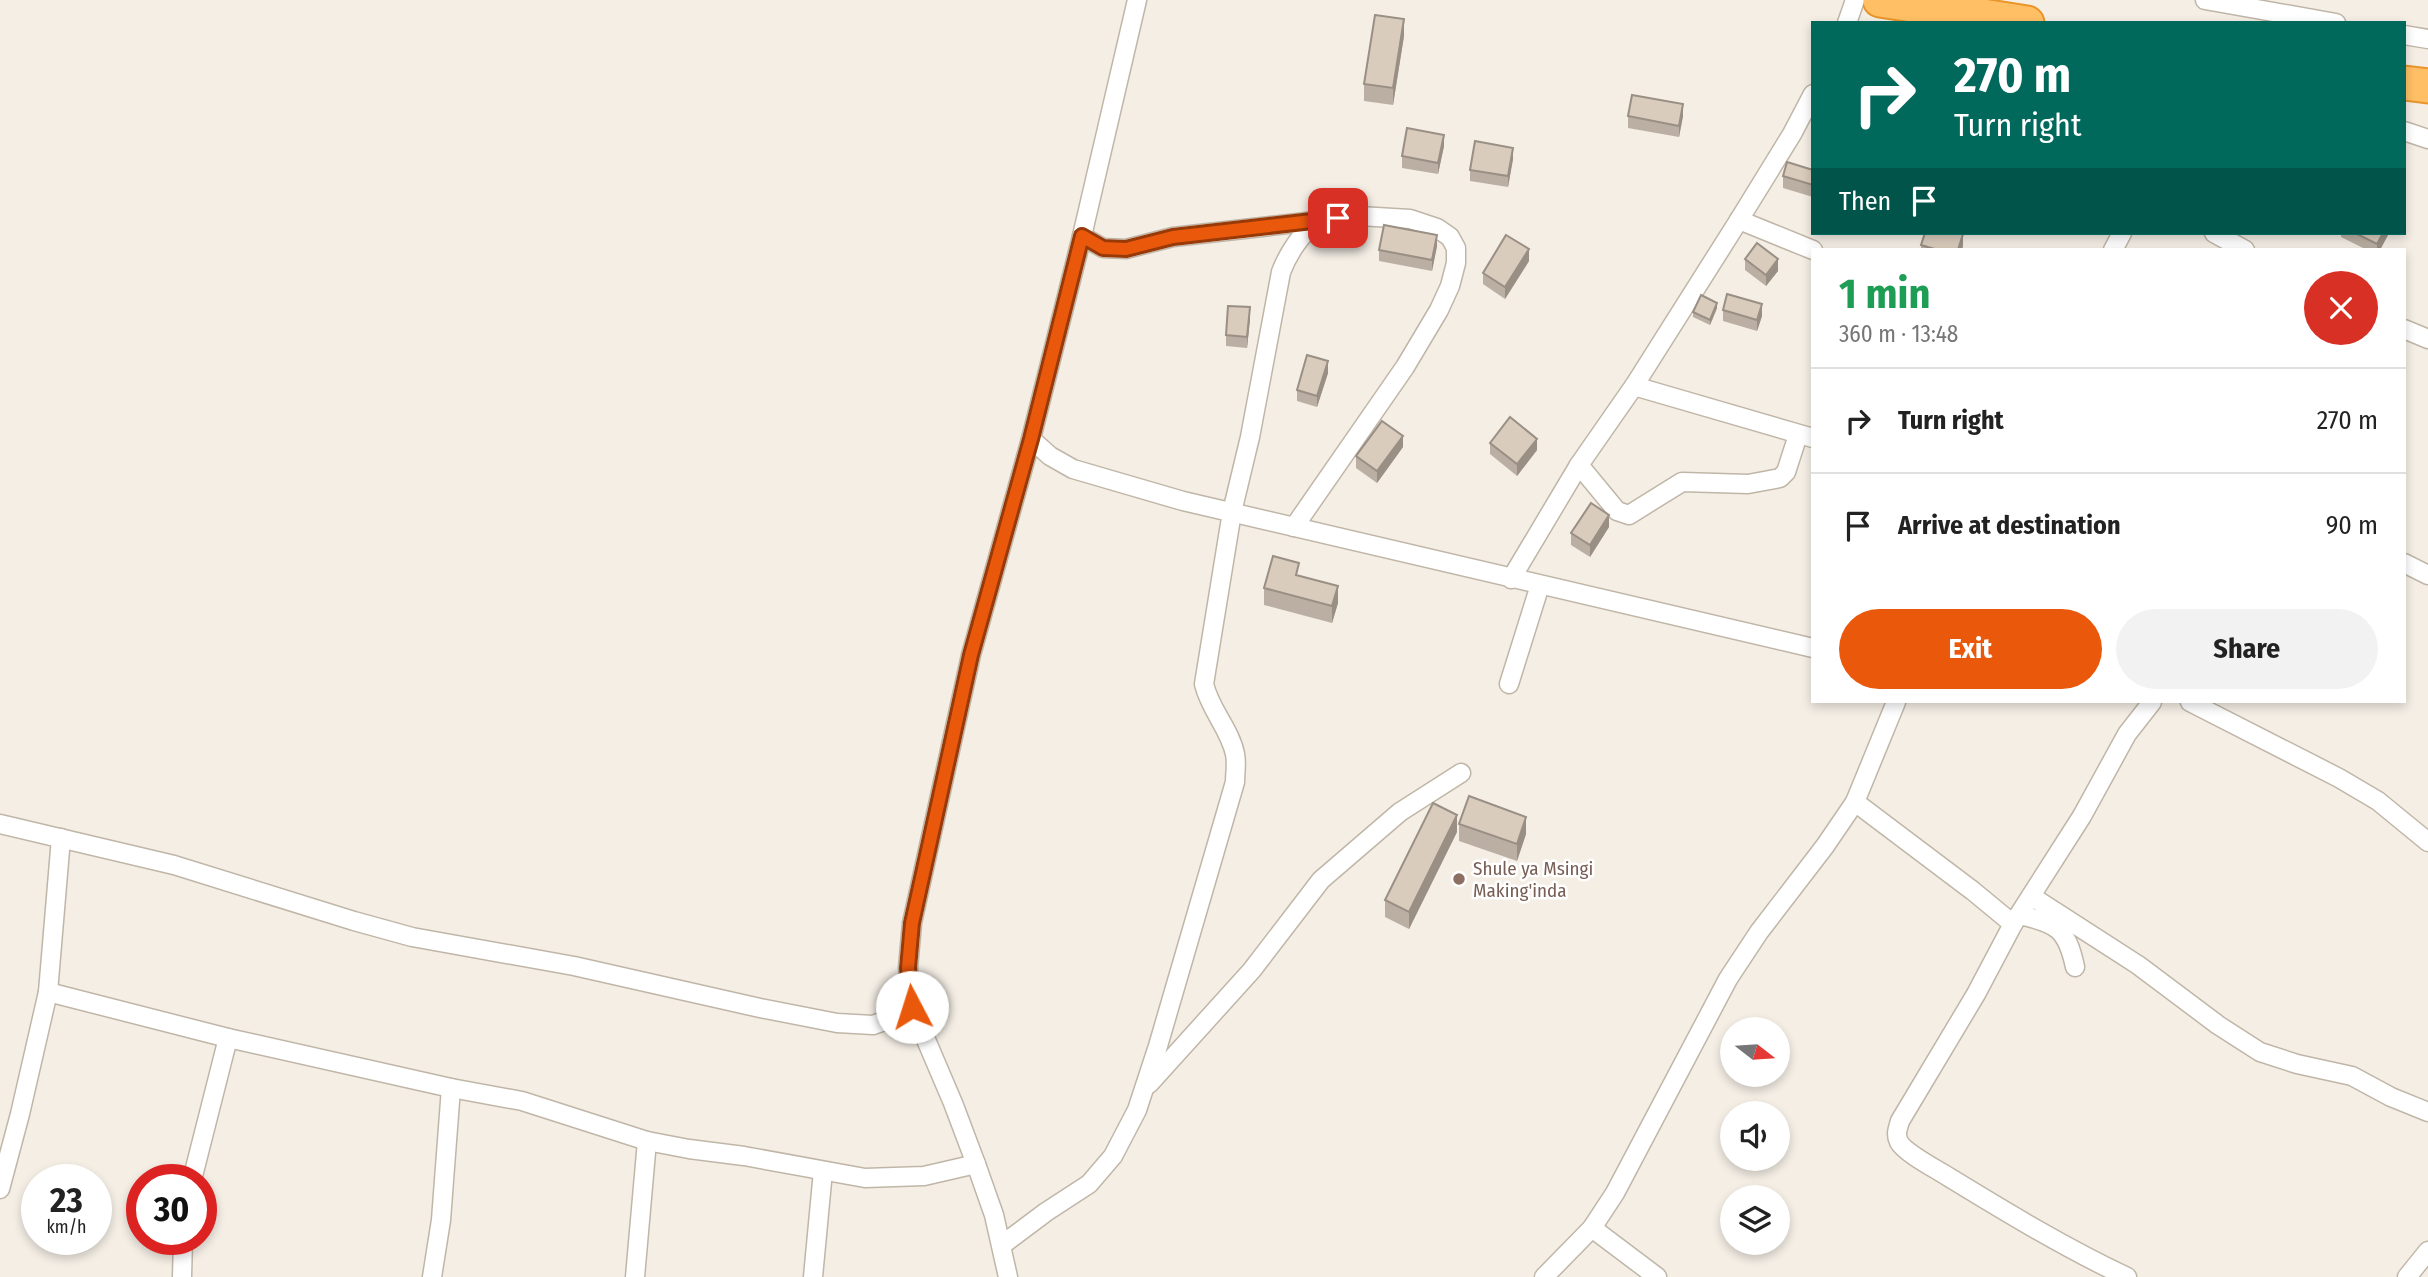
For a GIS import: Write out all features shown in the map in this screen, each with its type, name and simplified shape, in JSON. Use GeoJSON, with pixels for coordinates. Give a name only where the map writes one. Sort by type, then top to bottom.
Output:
{"type":"FeatureCollection","features":[{"type":"Feature","properties":{"kind":"highway"},"geometry":{"type":"LineString","coordinates":[[1880,0],[2015,21]]}},
{"type":"Feature","properties":{"kind":"highway"},"geometry":{"type":"LineString","coordinates":[[2406,83],[2428,86]]}},
{"type":"Feature","properties":{"kind":"street"},"geometry":{"type":"LineString","coordinates":[[1008,1277],[1002,1245],[976,1164],[912,1007],[908,968],[912,923],[971,655],[1031,439],[1137,0]]}},
{"type":"Feature","properties":{"kind":"street"},"geometry":{"type":"LineString","coordinates":[[1848,21],[1855,0]]}},
{"type":"Feature","properties":{"kind":"street"},"geometry":{"type":"LineString","coordinates":[[2205,0],[2325,21]]}},
{"type":"Feature","properties":{"kind":"street"},"geometry":{"type":"LineString","coordinates":[[2406,35],[2428,39]]}},
{"type":"Feature","properties":{"kind":"street"},"geometry":{"type":"LineString","coordinates":[[1511,579],[1579,466],[1634,386],[1739,220],[1792,134],[1811,97]]}},
{"type":"Feature","properties":{"kind":"street"},"geometry":{"type":"LineString","coordinates":[[2406,132],[2428,139]]}},
{"type":"Feature","properties":{"kind":"street"},"geometry":{"type":"LineString","coordinates":[[1082,236],[1103,248],[1126,249],[1173,237],[1316,220],[1384,216],[1424,222],[1450,237],[1456,248],[1456,263],[1450,286],[1439,310],[1405,367],[1294,527]]}},
{"type":"Feature","properties":{"kind":"street"},"geometry":{"type":"LineString","coordinates":[[1002,1245],[1089,1184],[1113,1156],[1137,1110],[1143,1091],[1235,782],[1236,755],[1230,738],[1207,698],[1204,684],[1232,512],[1250,437],[1281,272],[1299,239],[1316,220]]}},
{"type":"Feature","properties":{"kind":"street"},"geometry":{"type":"LineString","coordinates":[[1739,220],[1811,249]]}},
{"type":"Feature","properties":{"kind":"street"},"geometry":{"type":"LineString","coordinates":[[2218,235],[2241,248]]}},
{"type":"Feature","properties":{"kind":"street"},"geometry":{"type":"LineString","coordinates":[[2406,330],[2428,339]]}},
{"type":"Feature","properties":{"kind":"street"},"geometry":{"type":"LineString","coordinates":[[1579,466],[1617,511],[1629,515],[1682,482],[1748,484],[1780,478],[1806,437],[1634,386]]}},
{"type":"Feature","properties":{"kind":"street"},"geometry":{"type":"LineString","coordinates":[[1031,439],[1050,456],[1073,469],[1183,501],[1811,648]]}},
{"type":"Feature","properties":{"kind":"street"},"geometry":{"type":"LineString","coordinates":[[2406,563],[2428,575]]}},
{"type":"Feature","properties":{"kind":"street"},"geometry":{"type":"LineString","coordinates":[[1509,684],[1540,586]]}},
{"type":"Feature","properties":{"kind":"street"},"geometry":{"type":"LineString","coordinates":[[1544,1277],[1592,1228],[1615,1193],[1728,979],[1759,932],[1855,802],[1896,703]]}},
{"type":"Feature","properties":{"kind":"street"},"geometry":{"type":"LineString","coordinates":[[2127,1277],[2012,1215],[1929,1164],[1902,1146],[1897,1131],[1900,1121],[1976,994],[2016,919],[2082,816],[2127,734],[2151,703]]}},
{"type":"Feature","properties":{"kind":"street"},"geometry":{"type":"LineString","coordinates":[[2192,703],[2339,778],[2378,801],[2428,842]]}},
{"type":"Feature","properties":{"kind":"street"},"geometry":{"type":"LineString","coordinates":[[1143,1091],[1252,970],[1321,880],[1400,812],[1461,773]]}},
{"type":"Feature","properties":{"kind":"street"},"geometry":{"type":"LineString","coordinates":[[1855,802],[1973,891],[2016,919],[2038,919],[2052,926],[2064,935],[2071,946],[2075,967]]}},
{"type":"Feature","properties":{"kind":"street"},"geometry":{"type":"LineString","coordinates":[[0,824],[174,865],[354,921],[412,936],[574,966],[760,1008],[837,1023],[873,1025],[912,1007]]}},
{"type":"Feature","properties":{"kind":"street"},"geometry":{"type":"LineString","coordinates":[[0,1189],[48,992],[61,838]]}},
{"type":"Feature","properties":{"kind":"street"},"geometry":{"type":"LineString","coordinates":[[2031,896],[2138,965],[2218,1025],[2260,1052],[2297,1064],[2352,1076],[2391,1097],[2428,1112]]}},
{"type":"Feature","properties":{"kind":"street"},"geometry":{"type":"LineString","coordinates":[[48,992],[228,1038],[451,1088],[522,1101],[647,1141],[865,1178],[924,1176],[976,1164]]}},
{"type":"Feature","properties":{"kind":"street"},"geometry":{"type":"LineString","coordinates":[[196,1164],[228,1038]]}},
{"type":"Feature","properties":{"kind":"street"},"geometry":{"type":"LineString","coordinates":[[432,1277],[441,1220],[451,1088]]}},
{"type":"Feature","properties":{"kind":"street"},"geometry":{"type":"LineString","coordinates":[[0,1127],[20,1114]]}},
{"type":"Feature","properties":{"kind":"street"},"geometry":{"type":"LineString","coordinates":[[635,1277],[647,1141]]}},
{"type":"Feature","properties":{"kind":"street"},"geometry":{"type":"LineString","coordinates":[[813,1277],[823,1171]]}},
{"type":"Feature","properties":{"kind":"street"},"geometry":{"type":"LineString","coordinates":[[1592,1228],[1657,1277]]}},
{"type":"Feature","properties":{"kind":"street"},"geometry":{"type":"LineString","coordinates":[[2407,1277],[2428,1251]]}},
{"type":"Feature","properties":{"kind":"street"},"geometry":{"type":"LineString","coordinates":[[182,1277],[183,1255]]}},
{"type":"Feature","properties":{"kind":"building"},"geometry":{"type":"Polygon","coordinates":[[[1375,15],[1404,19],[1393,88],[1364,84],[1375,15]]]}},
{"type":"Feature","properties":{"kind":"building"},"geometry":{"type":"Polygon","coordinates":[[[1632,95],[1683,104],[1679,126],[1628,116],[1632,95]]]}},
{"type":"Feature","properties":{"kind":"building"},"geometry":{"type":"Polygon","coordinates":[[[1407,128],[1444,135],[1438,163],[1402,156],[1407,128]]]}},
{"type":"Feature","properties":{"kind":"building"},"geometry":{"type":"Polygon","coordinates":[[[1475,141],[1513,148],[1508,176],[1470,170],[1475,141]]]}},
{"type":"Feature","properties":{"kind":"building"},"geometry":{"type":"Polygon","coordinates":[[[1787,162],[1811,169],[1811,184],[1783,176],[1787,162]]]}},
{"type":"Feature","properties":{"kind":"building"},"geometry":{"type":"Polygon","coordinates":[[[1384,225],[1437,235],[1432,260],[1379,250],[1384,225]]]}},
{"type":"Feature","properties":{"kind":"building"},"geometry":{"type":"Polygon","coordinates":[[[1506,235],[1529,249],[1505,287],[1483,273],[1506,235]]]}},
{"type":"Feature","properties":{"kind":"building"},"geometry":{"type":"Polygon","coordinates":[[[1924,235],[1963,235],[1959,248],[1931,248],[1921,245],[1924,235]]]}},
{"type":"Feature","properties":{"kind":"building"},"geometry":{"type":"Polygon","coordinates":[[[2359,235],[2382,235],[2377,244],[2359,235]]]}},
{"type":"Feature","properties":{"kind":"building"},"geometry":{"type":"Polygon","coordinates":[[[1757,243],[1778,259],[1766,275],[1745,259],[1757,243]]]}},
{"type":"Feature","properties":{"kind":"building"},"geometry":{"type":"Polygon","coordinates":[[[1727,294],[1762,304],[1757,320],[1723,310],[1727,294]]]}},
{"type":"Feature","properties":{"kind":"building"},"geometry":{"type":"Polygon","coordinates":[[[1701,295],[1717,303],[1710,320],[1693,312],[1701,295]]]}},
{"type":"Feature","properties":{"kind":"building"},"geometry":{"type":"Polygon","coordinates":[[[1228,306],[1250,307],[1247,337],[1226,335],[1228,306]]]}},
{"type":"Feature","properties":{"kind":"building"},"geometry":{"type":"Polygon","coordinates":[[[1307,355],[1328,361],[1317,396],[1297,390],[1307,355]]]}},
{"type":"Feature","properties":{"kind":"building"},"geometry":{"type":"Polygon","coordinates":[[[1510,417],[1537,439],[1517,464],[1490,443],[1510,417]]]}},
{"type":"Feature","properties":{"kind":"building"},"geometry":{"type":"Polygon","coordinates":[[[1382,421],[1403,436],[1377,471],[1356,456],[1382,421]]]}},
{"type":"Feature","properties":{"kind":"building"},"geometry":{"type":"Polygon","coordinates":[[[1591,503],[1609,515],[1590,545],[1571,533],[1591,503]]]}},
{"type":"Feature","properties":{"kind":"building"},"geometry":{"type":"Polygon","coordinates":[[[1273,556],[1299,563],[1296,575],[1338,586],[1332,606],[1264,588],[1273,556]]]}},
{"type":"Feature","properties":{"kind":"building"},"geometry":{"type":"Polygon","coordinates":[[[1469,796],[1526,817],[1517,844],[1459,824],[1469,796]]]}},
{"type":"Feature","properties":{"kind":"building"},"geometry":{"type":"Polygon","coordinates":[[[1433,803],[1457,815],[1409,912],[1385,900],[1433,803]]]}},
{"type":"Feature","properties":{"kind":"place","name":"Shule ya Msingi Making'inda"},"geometry":{"type":"Point","coordinates":[1459,879]}},
{"type":"Feature","properties":{"kind":"route"},"geometry":{"type":"LineString","coordinates":[[912,1007],[908,968],[912,923],[971,655],[1031,439],[1082,236],[1103,248],[1114,250],[1173,237],[1338,218]]}}]}
